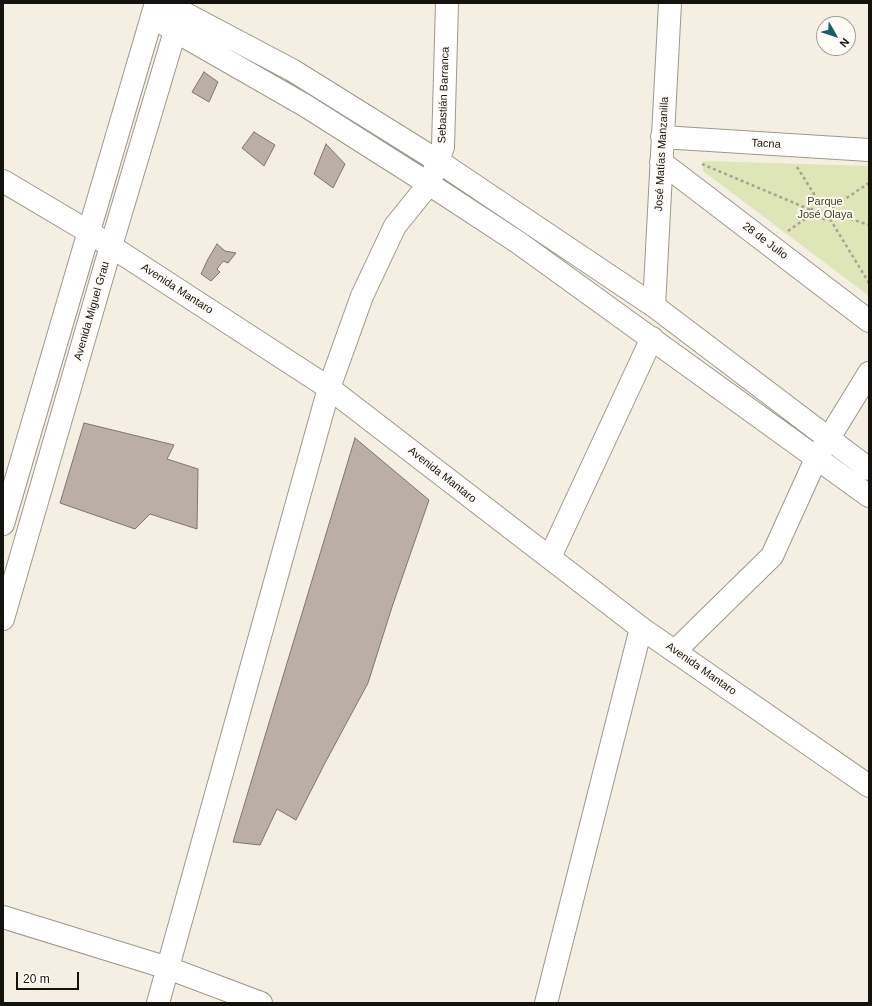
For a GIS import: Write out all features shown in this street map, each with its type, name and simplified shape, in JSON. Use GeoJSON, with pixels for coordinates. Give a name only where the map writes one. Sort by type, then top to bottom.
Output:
{"type":"FeatureCollection","features":[{"type":"Feature","properties":{"kind":"street","name":"Sebastián Barranca"},"geometry":{"type":"LineString","coordinates":[[158,1003],[329,388],[362,296],[395,226],[429,184],[443,146],[447,3]]}},
{"type":"Feature","properties":{"kind":"street","name":"José Matías Manzanilla"},"geometry":{"type":"LineString","coordinates":[[654,306],[670,3]]}},
{"type":"Feature","properties":{"kind":"street"},"geometry":{"type":"LineString","coordinates":[[169,11],[292,70],[438,161],[654,306],[869,469]]}},
{"type":"Feature","properties":{"kind":"street"},"geometry":{"type":"LineString","coordinates":[[169,11],[306,106],[519,243],[869,496]]}},
{"type":"Feature","properties":{"kind":"street"},"geometry":{"type":"LineString","coordinates":[[3,524],[89,232],[169,11]]}},
{"type":"Feature","properties":{"kind":"street","name":"Avenida Miguel Grau"},"geometry":{"type":"LineString","coordinates":[[3,619],[111,246],[169,11]]}},
{"type":"Feature","properties":{"kind":"street","name":"Tacna"},"geometry":{"type":"LineString","coordinates":[[662,138],[869,150]]}},
{"type":"Feature","properties":{"kind":"street","name":"28 de Julio"},"geometry":{"type":"LineString","coordinates":[[661,162],[869,321]]}},
{"type":"Feature","properties":{"kind":"street","name":"Avenida Mantaro"},"geometry":{"type":"LineString","coordinates":[[3,181],[89,232],[329,388],[641,628],[869,786]]}},
{"type":"Feature","properties":{"kind":"street"},"geometry":{"type":"LineString","coordinates":[[550,557],[652,338]]}},
{"type":"Feature","properties":{"kind":"street"},"geometry":{"type":"LineString","coordinates":[[675,652],[772,556],[816,459],[869,373]]}},
{"type":"Feature","properties":{"kind":"street"},"geometry":{"type":"LineString","coordinates":[[546,1003],[641,628]]}},
{"type":"Feature","properties":{"kind":"street"},"geometry":{"type":"LineString","coordinates":[[3,918],[168,968],[261,1003]]}},
{"type":"Feature","properties":{"kind":"path"},"geometry":{"type":"LineString","coordinates":[[700,164],[708,163]]}},
{"type":"Feature","properties":{"kind":"path"},"geometry":{"type":"LineString","coordinates":[[700,164],[712,173]]}},
{"type":"Feature","properties":{"kind":"path"},"geometry":{"type":"LineString","coordinates":[[700,164],[811,210],[812,214],[823,219],[830,219],[836,214]]}},
{"type":"Feature","properties":{"kind":"path"},"geometry":{"type":"LineString","coordinates":[[796,166],[819,202]]}},
{"type":"Feature","properties":{"kind":"path"},"geometry":{"type":"LineString","coordinates":[[833,207],[869,183]]}},
{"type":"Feature","properties":{"kind":"path"},"geometry":{"type":"LineString","coordinates":[[811,210],[819,202]]}},
{"type":"Feature","properties":{"kind":"path"},"geometry":{"type":"LineString","coordinates":[[819,202],[827,203],[833,207],[836,214],[869,225]]}},
{"type":"Feature","properties":{"kind":"path"},"geometry":{"type":"LineString","coordinates":[[830,219],[869,283]]}},
{"type":"Feature","properties":{"kind":"green space","name":"Parque José Olaya"},"geometry":{"type":"Polygon","coordinates":[[[703,161],[869,166],[869,296],[703,171],[703,161]]]}},
{"type":"Feature","properties":{"kind":"building"},"geometry":{"type":"Polygon","coordinates":[[[204,72],[218,82],[209,102],[192,92],[204,72]]]}},
{"type":"Feature","properties":{"kind":"building"},"geometry":{"type":"Polygon","coordinates":[[[254,132],[275,145],[264,166],[242,148],[254,132]]]}},
{"type":"Feature","properties":{"kind":"building"},"geometry":{"type":"Polygon","coordinates":[[[326,144],[345,164],[333,188],[314,174],[326,144]]]}},
{"type":"Feature","properties":{"kind":"building"},"geometry":{"type":"Polygon","coordinates":[[[217,244],[225,251],[236,253],[228,263],[223,261],[217,269],[220,272],[211,281],[201,274],[217,244]]]}},
{"type":"Feature","properties":{"kind":"building"},"geometry":{"type":"Polygon","coordinates":[[[84,423],[174,445],[167,459],[198,469],[197,529],[150,514],[135,529],[60,503],[84,423]]]}},
{"type":"Feature","properties":{"kind":"building"},"geometry":{"type":"Polygon","coordinates":[[[355,438],[429,500],[392,607],[368,683],[296,820],[277,809],[260,845],[233,842],[355,438]]]}}]}
